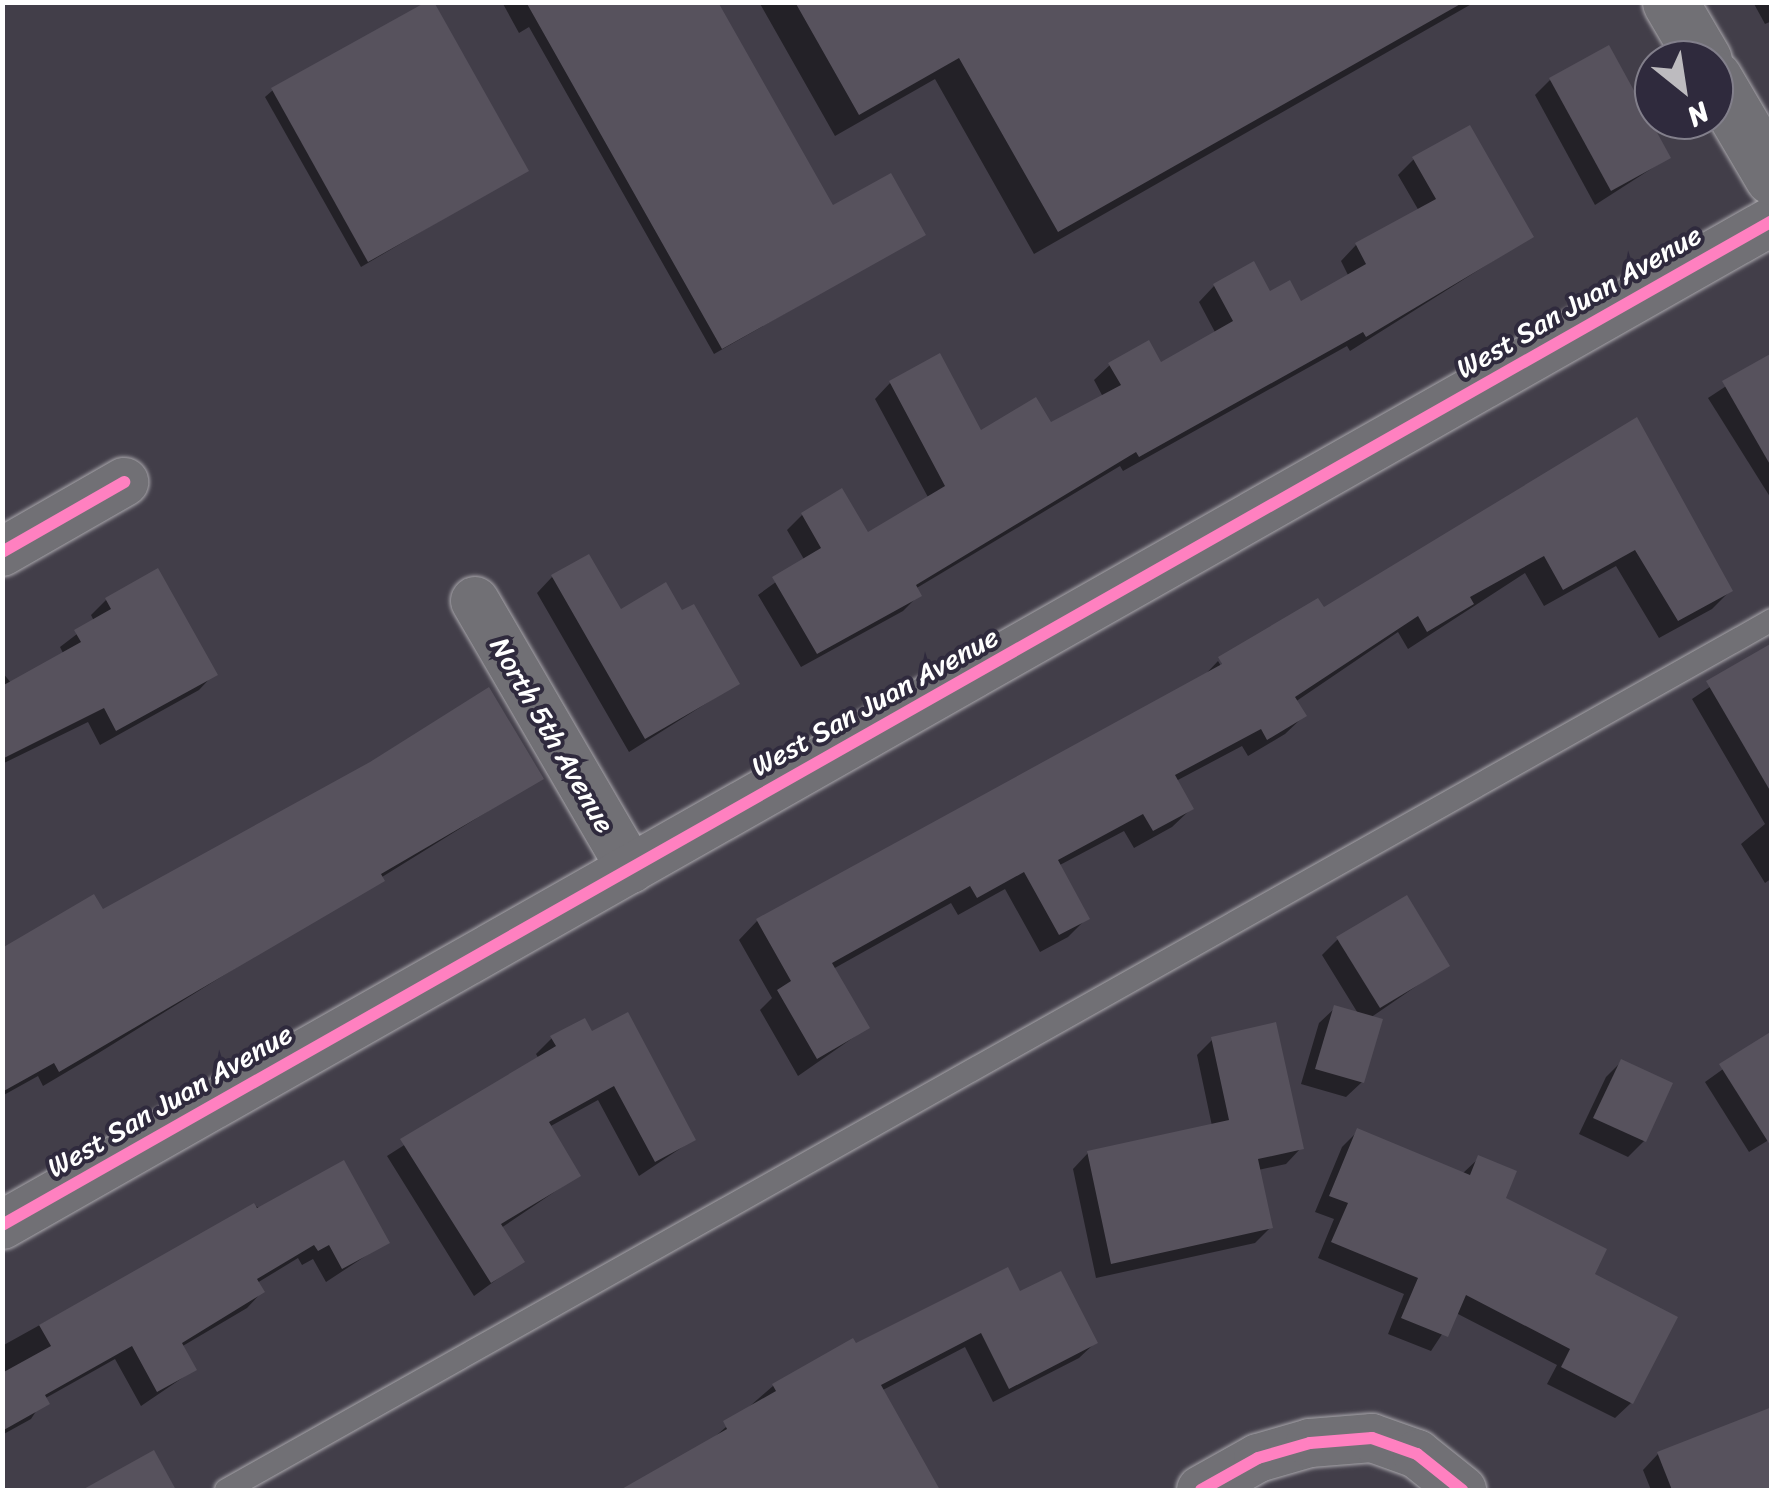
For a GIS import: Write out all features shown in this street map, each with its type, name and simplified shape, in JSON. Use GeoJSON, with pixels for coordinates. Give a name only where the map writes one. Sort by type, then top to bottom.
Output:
{"type":"FeatureCollection","features":[{"type":"Feature","properties":{"kind":"main road"},"geometry":{"type":"LineString","coordinates":[[1670,2],[1692,40]]}},
{"type":"Feature","properties":{"kind":"main road"},"geometry":{"type":"LineString","coordinates":[[1734,112],[1772,178]]}},
{"type":"Feature","properties":{"kind":"street","name":"West San Juan Avenue"},"geometry":{"type":"LineString","coordinates":[[2,1225],[1772,220]]}},
{"type":"Feature","properties":{"kind":"street"},"geometry":{"type":"LineString","coordinates":[[2,552],[124,482]]}},
{"type":"Feature","properties":{"kind":"street","name":"North 5th Avenue"},"geometry":{"type":"LineString","coordinates":[[474,601],[631,869]]}},
{"type":"Feature","properties":{"kind":"street"},"geometry":{"type":"LineString","coordinates":[[1201,1490],[1258,1458],[1310,1443],[1372,1438],[1417,1454],[1462,1490]]}},
{"type":"Feature","properties":{"kind":"lane"},"geometry":{"type":"LineString","coordinates":[[226,1490],[1772,620]]}},
{"type":"Feature","properties":{"kind":"building"},"geometry":{"type":"Polygon","coordinates":[[[426,2],[434,2],[529,171],[368,262],[271,88],[426,2]]]}},
{"type":"Feature","properties":{"kind":"building"},"geometry":{"type":"Polygon","coordinates":[[[526,2],[718,2],[833,205],[891,173],[926,235],[722,349],[526,2]]]}},
{"type":"Feature","properties":{"kind":"building"},"geometry":{"type":"Polygon","coordinates":[[[795,2],[1464,2],[1058,232],[959,58],[859,115],[795,2]]]}},
{"type":"Feature","properties":{"kind":"building"},"geometry":{"type":"Polygon","coordinates":[[[1609,45],[1634,91],[1634,140],[1661,140],[1671,158],[1611,191],[1549,78],[1609,45]]]}},
{"type":"Feature","properties":{"kind":"building"},"geometry":{"type":"Polygon","coordinates":[[[1470,125],[1534,237],[1366,337],[1363,332],[1139,457],[1136,452],[916,585],[922,596],[817,654],[772,577],[821,548],[801,513],[842,488],[868,532],[945,486],[889,381],[940,353],[981,430],[1036,397],[1051,422],[1121,385],[1108,363],[1149,340],[1161,362],[1233,321],[1213,284],[1254,261],[1270,291],[1290,280],[1301,301],[1366,264],[1355,243],[1436,199],[1412,157],[1470,125]]]}},
{"type":"Feature","properties":{"kind":"building"},"geometry":{"type":"Polygon","coordinates":[[[1772,353],[1772,468],[1722,381],[1772,353]]]}},
{"type":"Feature","properties":{"kind":"building"},"geometry":{"type":"Polygon","coordinates":[[[1637,417],[1733,591],[1678,621],[1635,550],[1563,590],[1544,556],[1470,597],[1474,604],[1427,632],[1418,616],[1295,697],[1307,716],[1267,740],[1261,729],[1175,775],[1194,809],[1153,831],[1143,814],[1058,860],[1090,919],[1059,935],[1024,872],[977,898],[970,886],[832,963],[870,1028],[817,1059],[777,990],[791,981],[756,919],[1222,664],[1218,657],[1318,598],[1324,607],[1637,417]]]}},
{"type":"Feature","properties":{"kind":"building"},"geometry":{"type":"Polygon","coordinates":[[[589,554],[621,609],[666,582],[682,610],[694,604],[740,684],[645,739],[551,575],[589,554]]]}},
{"type":"Feature","properties":{"kind":"building"},"geometry":{"type":"Polygon","coordinates":[[[158,568],[218,675],[116,731],[104,708],[2,759],[2,686],[81,642],[74,630],[111,609],[105,598],[158,568]]]}},
{"type":"Feature","properties":{"kind":"building"},"geometry":{"type":"Polygon","coordinates":[[[1772,643],[1772,794],[1706,681],[1772,643]]]}},
{"type":"Feature","properties":{"kind":"building"},"geometry":{"type":"Polygon","coordinates":[[[489,687],[544,779],[381,874],[385,881],[59,1072],[54,1063],[2,1092],[2,948],[94,894],[103,909],[370,762],[489,687]]]}},
{"type":"Feature","properties":{"kind":"building"},"geometry":{"type":"Polygon","coordinates":[[[1407,895],[1450,966],[1380,1008],[1336,937],[1407,895]]]}},
{"type":"Feature","properties":{"kind":"building"},"geometry":{"type":"Polygon","coordinates":[[[1334,1005],[1383,1019],[1364,1083],[1315,1069],[1334,1005]]]}},
{"type":"Feature","properties":{"kind":"building"},"geometry":{"type":"Polygon","coordinates":[[[628,1012],[696,1140],[655,1162],[614,1086],[549,1122],[581,1176],[501,1224],[525,1262],[491,1283],[400,1139],[556,1046],[550,1036],[585,1018],[592,1031],[628,1012]]]}},
{"type":"Feature","properties":{"kind":"building"},"geometry":{"type":"Polygon","coordinates":[[[1276,1022],[1304,1149],[1258,1159],[1273,1228],[1111,1264],[1087,1151],[1229,1120],[1211,1037],[1276,1022]]]}},
{"type":"Feature","properties":{"kind":"building"},"geometry":{"type":"Polygon","coordinates":[[[1772,1031],[1772,1148],[1719,1064],[1772,1031]]]}},
{"type":"Feature","properties":{"kind":"building"},"geometry":{"type":"Polygon","coordinates":[[[1621,1059],[1673,1083],[1646,1142],[1593,1118],[1621,1059]]]}},
{"type":"Feature","properties":{"kind":"building"},"geometry":{"type":"Polygon","coordinates":[[[1357,1128],[1470,1175],[1478,1155],[1517,1171],[1506,1198],[1607,1249],[1595,1274],[1678,1317],[1633,1404],[1561,1367],[1570,1349],[1466,1295],[1448,1337],[1401,1318],[1418,1278],[1331,1242],[1348,1203],[1329,1196],[1357,1128]]]}},
{"type":"Feature","properties":{"kind":"building"},"geometry":{"type":"Polygon","coordinates":[[[344,1160],[390,1243],[342,1269],[329,1245],[318,1251],[314,1245],[257,1279],[265,1292],[182,1343],[197,1370],[157,1392],[132,1346],[45,1395],[50,1404],[2,1431],[2,1373],[51,1346],[39,1325],[254,1203],[257,1208],[344,1160]]]}},
{"type":"Feature","properties":{"kind":"building"},"geometry":{"type":"Polygon","coordinates":[[[1008,1267],[1020,1291],[1061,1271],[1098,1343],[1009,1389],[981,1333],[881,1385],[940,1490],[620,1490],[727,1429],[723,1421],[776,1391],[772,1384],[853,1338],[856,1343],[1008,1267]]]}},
{"type":"Feature","properties":{"kind":"building"},"geometry":{"type":"Polygon","coordinates":[[[1772,1407],[1772,1490],[1672,1490],[1657,1452],[1772,1407]]]}},
{"type":"Feature","properties":{"kind":"building"},"geometry":{"type":"Polygon","coordinates":[[[154,1450],[176,1490],[82,1490],[154,1450]]]}},
{"type":"Feature","properties":{"kind":"cycle path"},"geometry":{"type":"LineString","coordinates":[[2,1225],[1772,221]]}},
{"type":"Feature","properties":{"kind":"cycle path"},"geometry":{"type":"LineString","coordinates":[[2,552],[124,482]]}},
{"type":"Feature","properties":{"kind":"cycle path"},"geometry":{"type":"LineString","coordinates":[[1201,1490],[1258,1458],[1310,1443],[1372,1438],[1417,1454],[1462,1490]]}}]}
